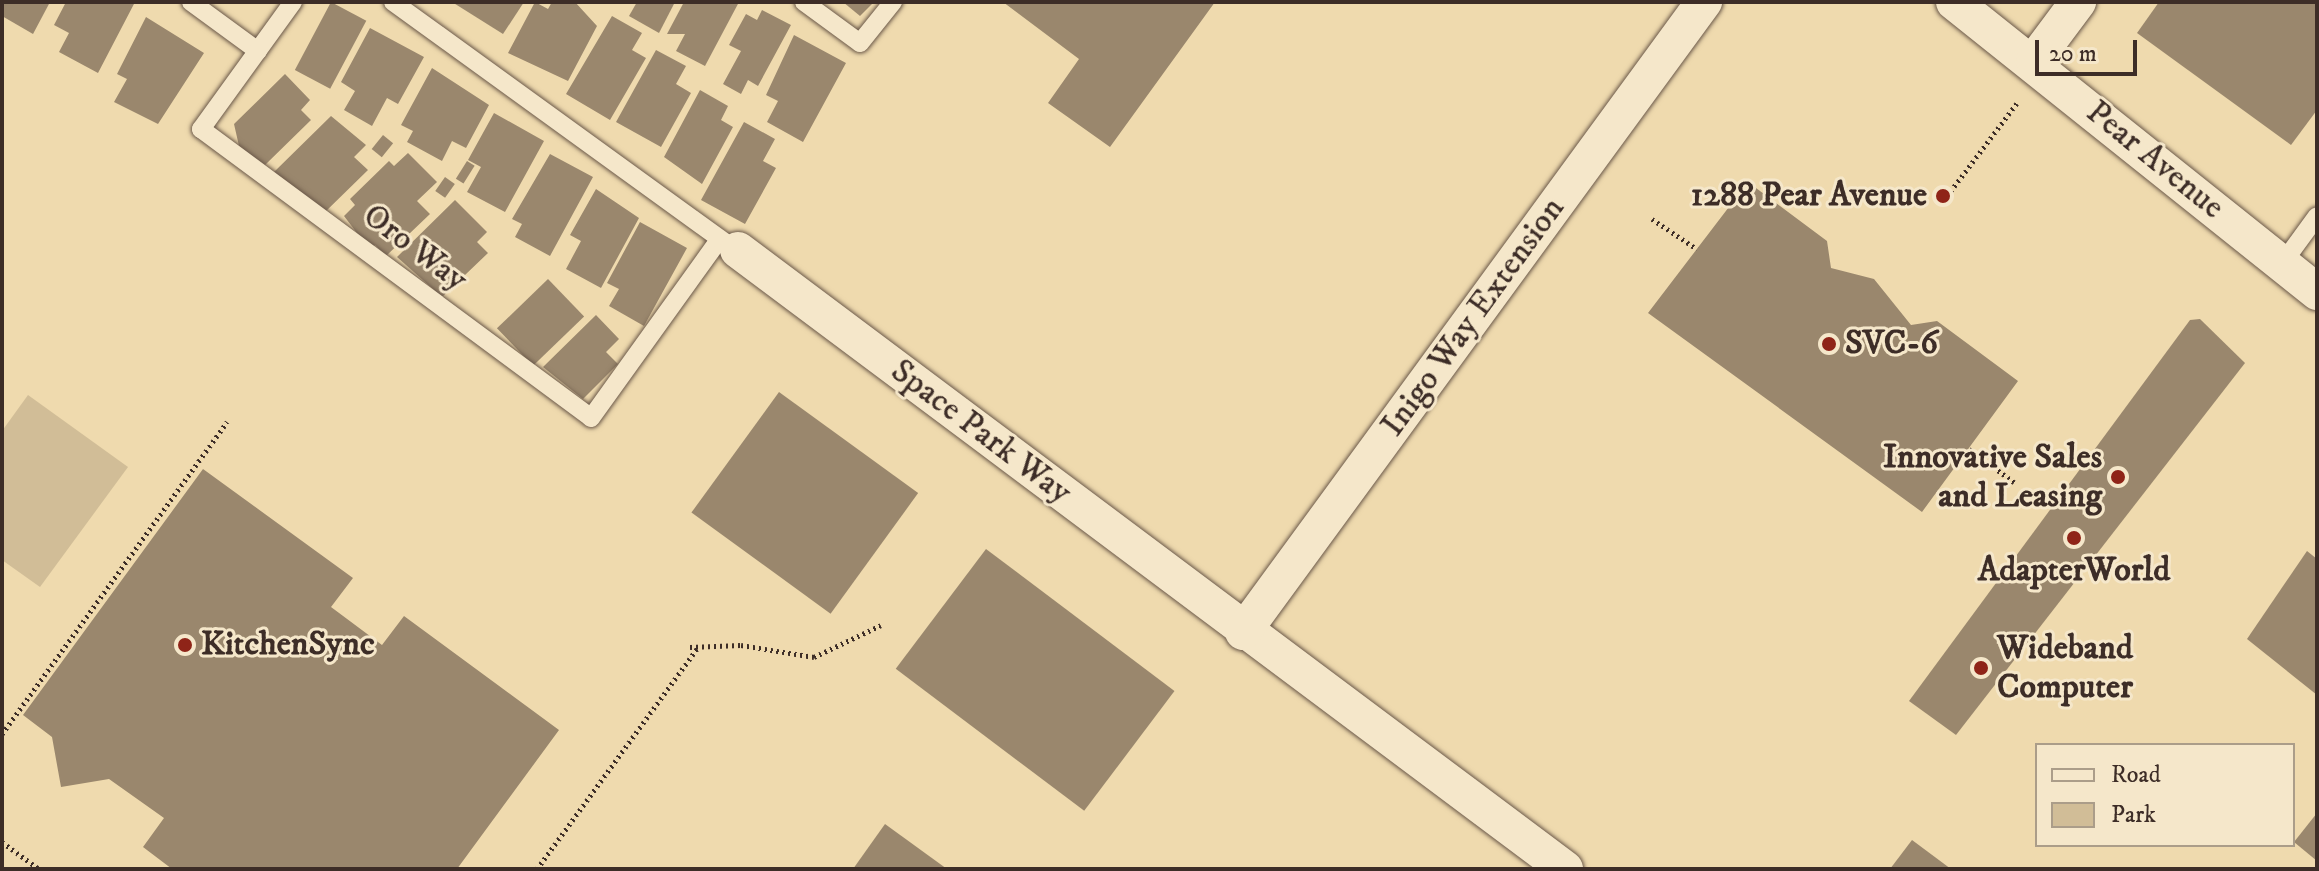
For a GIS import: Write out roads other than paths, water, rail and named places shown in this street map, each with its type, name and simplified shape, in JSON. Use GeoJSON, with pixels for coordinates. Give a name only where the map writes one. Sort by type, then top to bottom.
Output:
{"type":"FeatureCollection","features":[{"type":"Feature","properties":{"kind":"street","name":"Inigo Way Extension"},"geometry":{"type":"LineString","coordinates":[[1243,632],[1704,2]]}},
{"type":"Feature","properties":{"kind":"street","name":"Pear Avenue"},"geometry":{"type":"LineString","coordinates":[[1954,2],[2034,61],[2317,292]]}},
{"type":"Feature","properties":{"kind":"street"},"geometry":{"type":"LineString","coordinates":[[2034,61],[2078,2]]}},
{"type":"Feature","properties":{"kind":"street","name":"Space Park Way"},"geometry":{"type":"LineString","coordinates":[[728,245],[1243,632],[1565,869]]}},
{"type":"Feature","properties":{"kind":"lane"},"geometry":{"type":"LineString","coordinates":[[191,2],[258,51],[293,2]]}},
{"type":"Feature","properties":{"kind":"lane","name":"Space Park Way"},"geometry":{"type":"LineString","coordinates":[[393,2],[728,245]]}},
{"type":"Feature","properties":{"kind":"lane"},"geometry":{"type":"LineString","coordinates":[[804,2],[860,43],[893,2]]}},
{"type":"Feature","properties":{"kind":"lane","name":"Oro Way"},"geometry":{"type":"LineString","coordinates":[[258,51],[201,129],[591,418],[728,245]]}},
{"type":"Feature","properties":{"kind":"lane"},"geometry":{"type":"LineString","coordinates":[[2282,264],[2317,216]]}},
{"type":"Feature","properties":{"kind":"place","name":"1288 Pear Avenue"},"geometry":{"type":"Point","coordinates":[1943,196]}},
{"type":"Feature","properties":{"kind":"place","name":"SVC-6"},"geometry":{"type":"Point","coordinates":[1829,344]}},
{"type":"Feature","properties":{"kind":"place","name":"Innovative Sales and Leasing"},"geometry":{"type":"Point","coordinates":[2118,477]}},
{"type":"Feature","properties":{"kind":"place","name":"AdapterWorld"},"geometry":{"type":"Point","coordinates":[2074,538]}},
{"type":"Feature","properties":{"kind":"place","name":"KitchenSync"},"geometry":{"type":"Point","coordinates":[185,645]}},
{"type":"Feature","properties":{"kind":"place","name":"Wideband Computer"},"geometry":{"type":"Point","coordinates":[1981,668]}}]}
